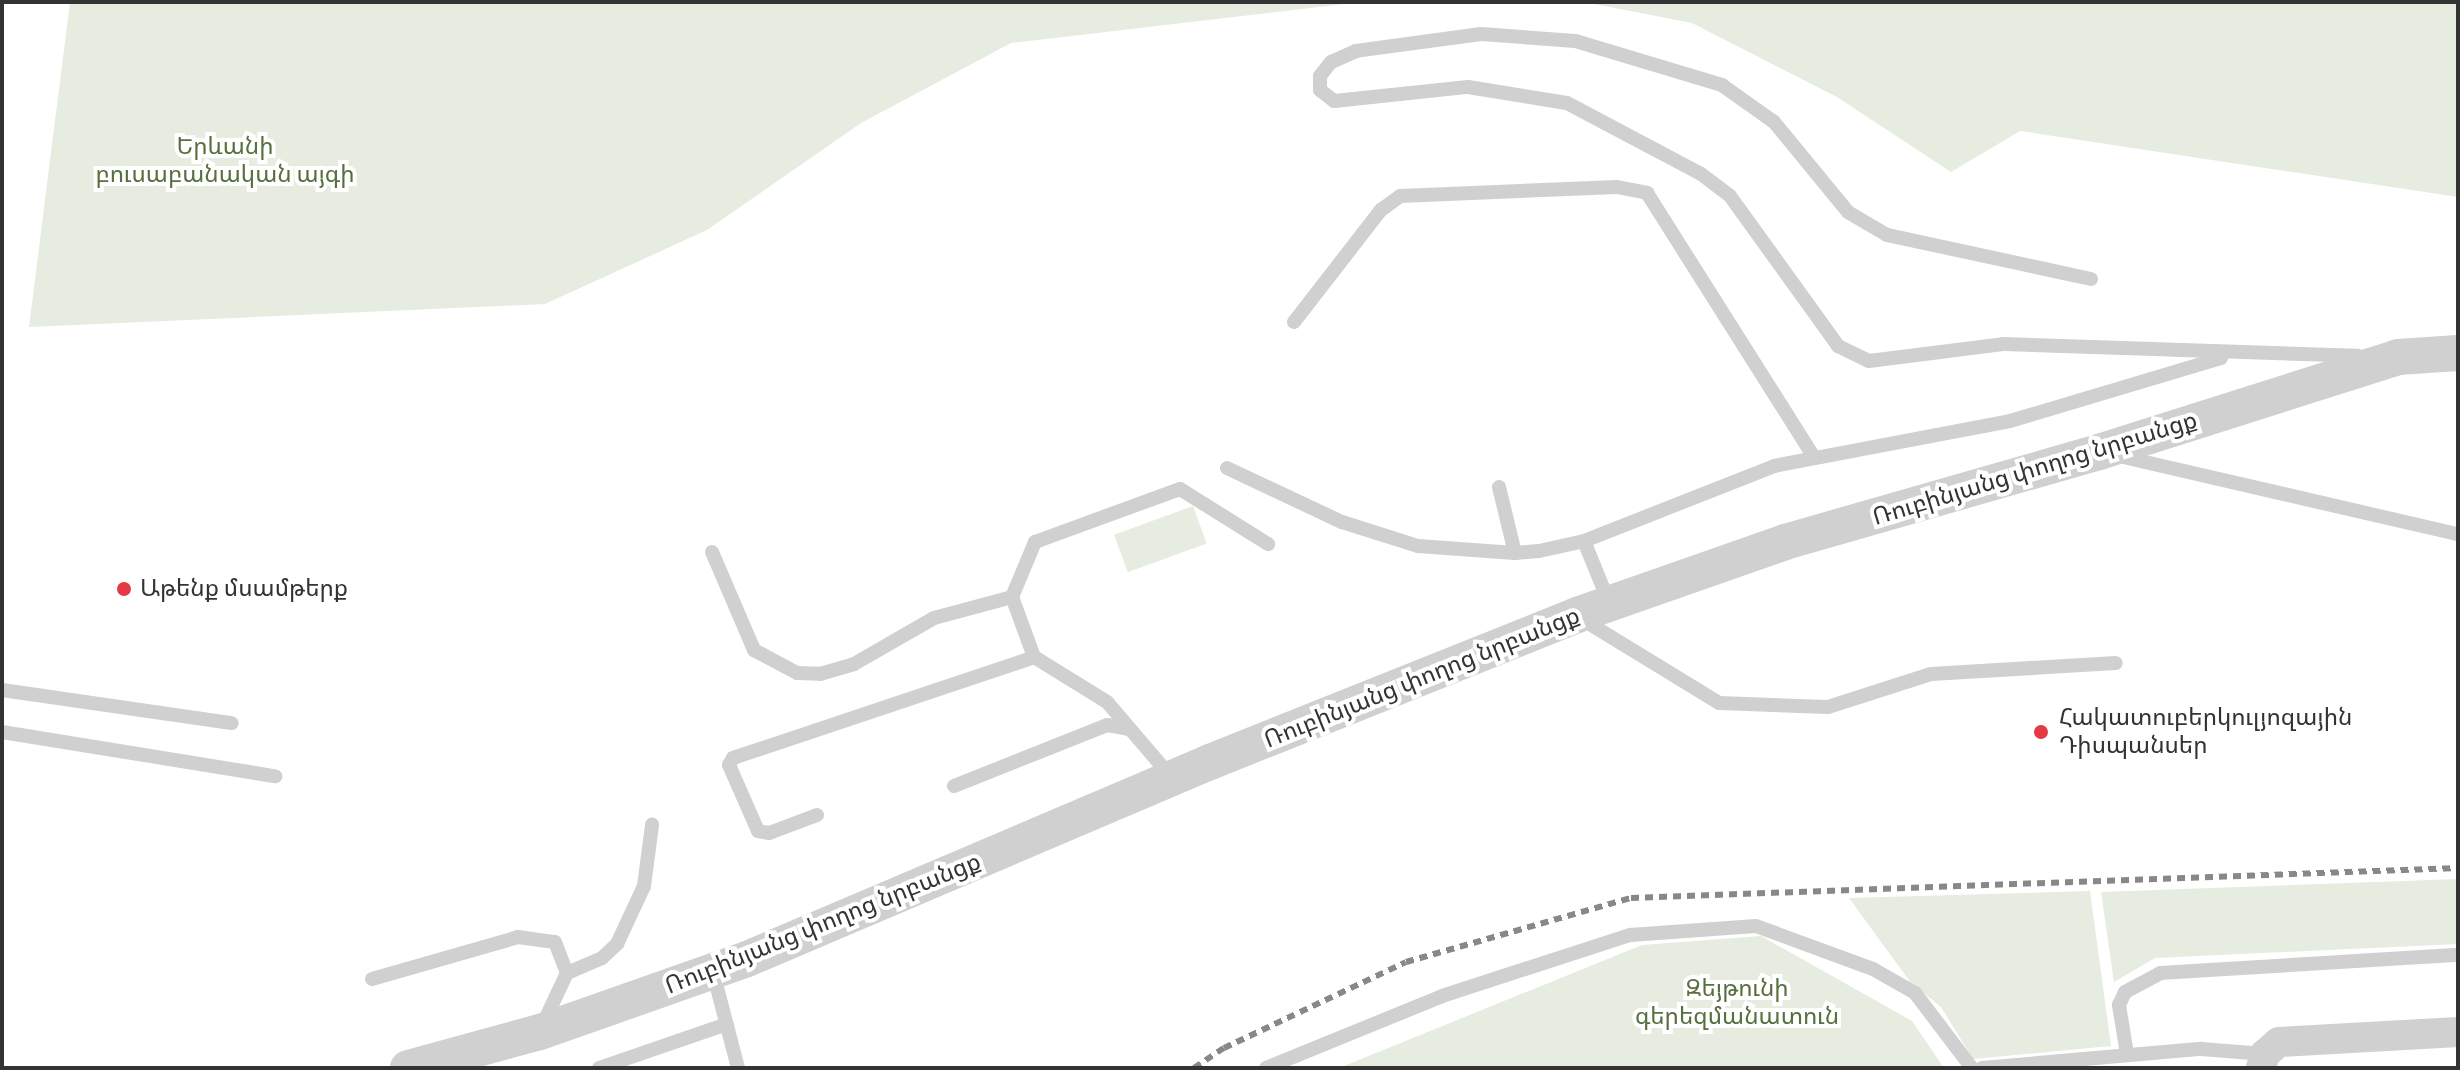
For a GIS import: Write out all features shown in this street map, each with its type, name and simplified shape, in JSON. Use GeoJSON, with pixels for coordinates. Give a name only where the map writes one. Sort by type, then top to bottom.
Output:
{"type":"FeatureCollection","features":[{"type":"Feature","properties":{"kind":"street","name":"Ռուբինյանց փողոց նրբանցք"},"geometry":{"type":"LineString","coordinates":[[408,1068],[540,1032],[713,972],[1175,781],[1210,762],[1594,610],[1785,542],[2099,452],[2398,357],[2458,353]]}},
{"type":"Feature","properties":{"kind":"street"},"geometry":{"type":"LineString","coordinates":[[2263,1061],[2279,1042],[2458,1032]]}},
{"type":"Feature","properties":{"kind":"lane"},"geometry":{"type":"LineString","coordinates":[[2091,279],[1887,235],[1848,212],[1774,122],[1722,85],[1575,41],[1481,34],[1356,51],[1331,62],[1320,76],[1320,90],[1334,101],[1468,87],[1567,103],[1701,174],[1730,196],[1838,346],[1869,361],[2003,344],[2096,343],[2233,354],[2398,357]]}},
{"type":"Feature","properties":{"kind":"lane"},"geometry":{"type":"LineString","coordinates":[[1294,322],[1381,210],[1400,196],[1617,187],[1647,193],[1814,457]]}},
{"type":"Feature","properties":{"kind":"lane"},"geometry":{"type":"LineString","coordinates":[[1227,468],[1342,522],[1418,546],[1515,553],[1584,541],[1730,479],[1814,457],[2010,421],[2233,354]]}},
{"type":"Feature","properties":{"kind":"lane"},"geometry":{"type":"LineString","coordinates":[[2099,452],[2458,534]]}},
{"type":"Feature","properties":{"kind":"lane"},"geometry":{"type":"LineString","coordinates":[[1499,487],[1515,553]]}},
{"type":"Feature","properties":{"kind":"lane"},"geometry":{"type":"LineString","coordinates":[[1175,781],[1107,702],[1034,657],[1012,597],[1035,542],[1180,489],[1268,544]]}},
{"type":"Feature","properties":{"kind":"lane"},"geometry":{"type":"LineString","coordinates":[[1584,541],[1594,610],[1719,703],[1828,707],[1931,674],[2116,663]]}},
{"type":"Feature","properties":{"kind":"lane"},"geometry":{"type":"LineString","coordinates":[[712,552],[754,650],[797,673],[820,674],[854,664],[934,618],[1012,597]]}},
{"type":"Feature","properties":{"kind":"lane"},"geometry":{"type":"LineString","coordinates":[[817,815],[769,833],[758,831],[729,765],[733,758],[1034,657]]}},
{"type":"Feature","properties":{"kind":"lane"},"geometry":{"type":"LineString","coordinates":[[2,690],[232,723]]}},
{"type":"Feature","properties":{"kind":"lane"},"geometry":{"type":"LineString","coordinates":[[954,786],[1107,725],[1130,729]]}},
{"type":"Feature","properties":{"kind":"lane"},"geometry":{"type":"LineString","coordinates":[[2,732],[275,776]]}},
{"type":"Feature","properties":{"kind":"lane"},"geometry":{"type":"LineString","coordinates":[[540,1032],[567,973],[602,958],[617,944],[644,886],[652,825]]}},
{"type":"Feature","properties":{"kind":"lane"},"geometry":{"type":"LineString","coordinates":[[1266,1068],[1442,996],[1630,935],[1756,926],[1873,969],[1915,993],[1972,1068]]}},
{"type":"Feature","properties":{"kind":"lane"},"geometry":{"type":"LineString","coordinates":[[372,979],[518,937],[555,942],[567,973]]}},
{"type":"Feature","properties":{"kind":"lane"},"geometry":{"type":"LineString","coordinates":[[2127,1054],[2119,1005],[2125,992],[2160,973],[2458,955]]}},
{"type":"Feature","properties":{"kind":"lane"},"geometry":{"type":"LineString","coordinates":[[713,972],[738,1068]]}},
{"type":"Feature","properties":{"kind":"lane"},"geometry":{"type":"LineString","coordinates":[[599,1068],[727,1024]]}},
{"type":"Feature","properties":{"kind":"lane"},"geometry":{"type":"LineString","coordinates":[[1982,1068],[2201,1049],[2263,1061]]}},
{"type":"Feature","properties":{"kind":"green space","name":"Երևանի բուսաբանական այգի"},"geometry":{"type":"Polygon","coordinates":[[[70,2],[1361,2],[1011,43],[861,123],[707,230],[545,304],[29,327],[70,2]]]}},
{"type":"Feature","properties":{"kind":"green space"},"geometry":{"type":"Polygon","coordinates":[[[1584,2],[2458,2],[2458,197],[2020,131],[1951,172],[1837,97],[1692,23],[1584,2]]]}},
{"type":"Feature","properties":{"kind":"green space"},"geometry":{"type":"Polygon","coordinates":[[[1193,506],[1207,544],[1128,572],[1114,535],[1193,506]]]}},
{"type":"Feature","properties":{"kind":"green space"},"geometry":{"type":"Polygon","coordinates":[[[2458,879],[2458,944],[2155,958],[2114,982],[2101,892],[2458,879]]]}},
{"type":"Feature","properties":{"kind":"green space"},"geometry":{"type":"Polygon","coordinates":[[[2090,891],[2111,1046],[1973,1059],[1941,1007],[1911,983],[1849,898],[2090,891]]]}},
{"type":"Feature","properties":{"kind":"green space","name":"Զեյթունի գերեզմանատուն"},"geometry":{"type":"Polygon","coordinates":[[[1761,936],[1912,1021],[1944,1068],[1339,1068],[1642,945],[1761,936]]]}},
{"type":"Feature","properties":{"kind":"railway"},"geometry":{"type":"LineString","coordinates":[[1194,1068],[1224,1048],[1406,962],[1631,898],[2458,868]]}},
{"type":"Feature","properties":{"kind":"place","name":"Աթենք մսամթերք"},"geometry":{"type":"Point","coordinates":[124,589]}},
{"type":"Feature","properties":{"kind":"place","name":"Հակատուբերկուլյոզային Դիսպանսեր"},"geometry":{"type":"Point","coordinates":[2041,732]}}]}
